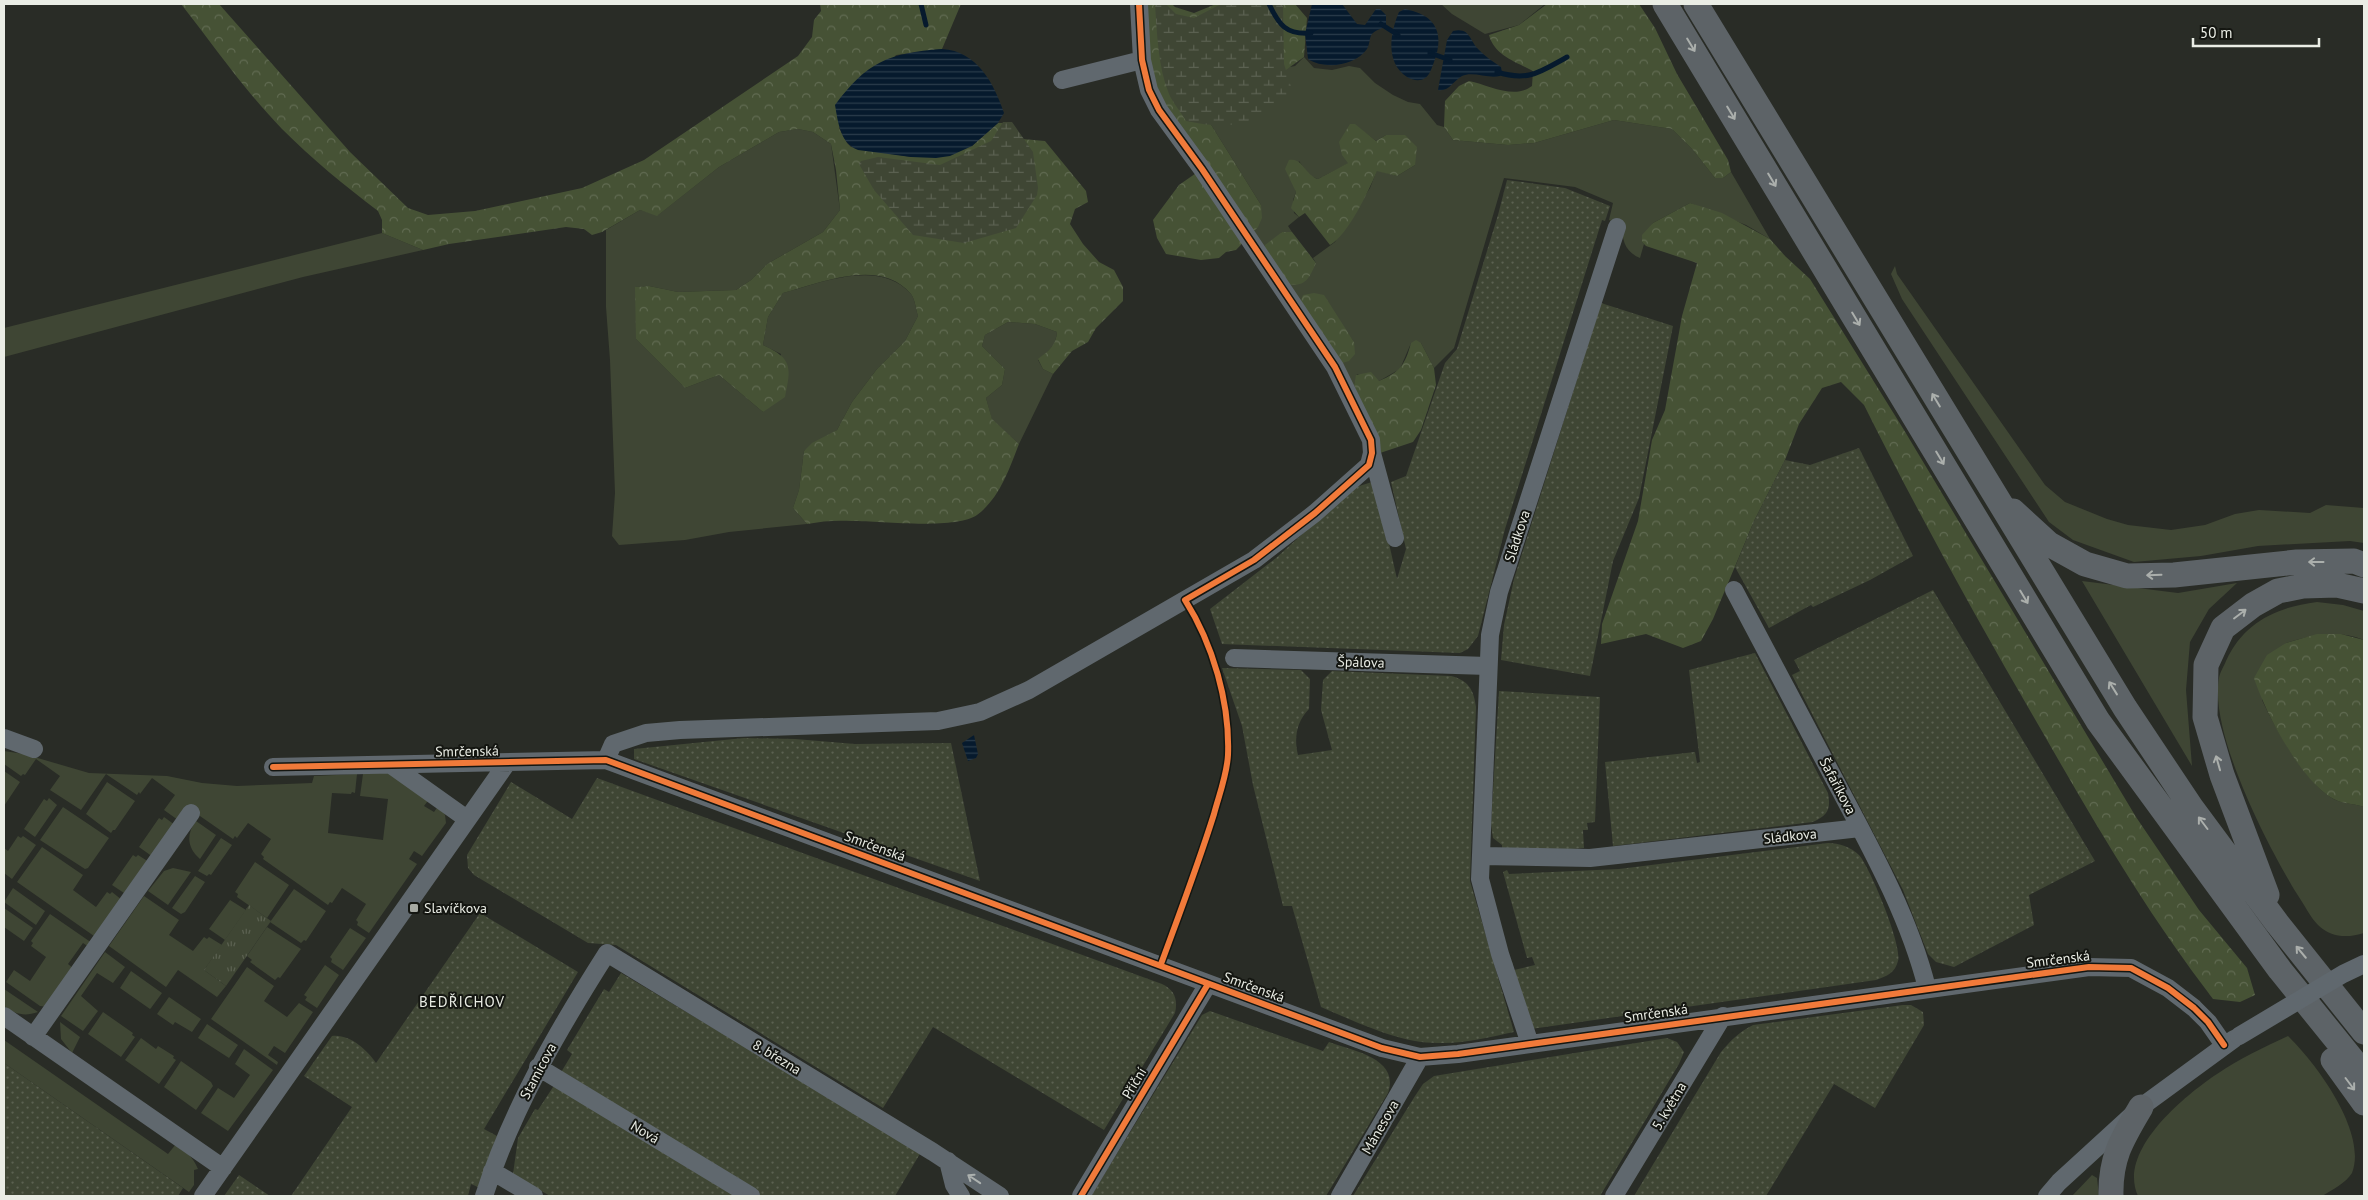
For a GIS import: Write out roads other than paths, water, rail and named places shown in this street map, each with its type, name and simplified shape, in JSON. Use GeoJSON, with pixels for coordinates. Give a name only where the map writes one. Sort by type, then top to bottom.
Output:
{"type":"FeatureCollection","features":[{"type":"Feature","properties":{"kind":"highway"},"geometry":{"type":"LineString","coordinates":[[1666,4],[2098,721],[2280,970],[2364,1074]]}},
{"type":"Feature","properties":{"kind":"highway"},"geometry":{"type":"LineString","coordinates":[[1696,4],[1991,492],[2136,725],[2191,807],[2277,923],[2364,1032]]}},
{"type":"Feature","properties":{"kind":"highway"},"geometry":{"type":"LineString","coordinates":[[1991,492],[2049,544],[2085,564],[2127,576],[2174,575],[2297,562],[2354,561],[2364,565]]}},
{"type":"Feature","properties":{"kind":"highway"},"geometry":{"type":"LineString","coordinates":[[2277,923],[2222,775],[2205,717],[2206,665],[2223,628],[2253,605],[2278,591],[2303,586],[2337,585],[2364,591]]}},
{"type":"Feature","properties":{"kind":"highway"},"geometry":{"type":"LineString","coordinates":[[2196,854],[2318,1040],[2364,1103]]}},
{"type":"Feature","properties":{"kind":"highway"},"geometry":{"type":"LineString","coordinates":[[2111,1196],[2110,1178],[2118,1145],[2141,1107]]}},
{"type":"Feature","properties":{"kind":"street"},"geometry":{"type":"LineString","coordinates":[[1139,4],[1142,60],[1149,90],[1159,110],[1202,169],[1335,367],[1370,440],[1395,538]]}},
{"type":"Feature","properties":{"kind":"street"},"geometry":{"type":"LineString","coordinates":[[1062,80],[1142,60]]}},
{"type":"Feature","properties":{"kind":"street","name":"Sládkova"},"geometry":{"type":"LineString","coordinates":[[1530,1044],[1500,954],[1480,879],[1490,635],[1499,592],[1618,227]]}},
{"type":"Feature","properties":{"kind":"street"},"geometry":{"type":"LineString","coordinates":[[606,760],[614,744],[646,734],[680,730],[938,721],[980,712],[1029,690],[1254,560],[1315,513],[1349,483],[1369,464],[1372,453]]}},
{"type":"Feature","properties":{"kind":"street","name":"Šafaříkova"},"geometry":{"type":"LineString","coordinates":[[1734,590],[1860,828],[1918,951],[1928,988]]}},
{"type":"Feature","properties":{"kind":"street","name":"Špálova"},"geometry":{"type":"LineString","coordinates":[[1234,658],[1488,666]]}},
{"type":"Feature","properties":{"kind":"street"},"geometry":{"type":"LineString","coordinates":[[4,738],[34,749]]}},
{"type":"Feature","properties":{"kind":"street","name":"Smrčenská"},"geometry":{"type":"LineString","coordinates":[[273,768],[606,760],[1382,1048],[1420,1057],[1530,1044],[2089,967],[2131,968],[2168,988],[2231,1041]]}},
{"type":"Feature","properties":{"kind":"street"},"geometry":{"type":"LineString","coordinates":[[203,1196],[507,763]]}},
{"type":"Feature","properties":{"kind":"street"},"geometry":{"type":"LineString","coordinates":[[391,765],[467,819]]}},
{"type":"Feature","properties":{"kind":"street"},"geometry":{"type":"LineString","coordinates":[[34,1036],[191,813]]}},
{"type":"Feature","properties":{"kind":"street","name":"Sládkova"},"geometry":{"type":"LineString","coordinates":[[1480,856],[1590,858],[1860,828]]}},
{"type":"Feature","properties":{"kind":"street","name":"Stamicova"},"geometry":{"type":"LineString","coordinates":[[484,1196],[514,1117],[538,1067],[607,954]]}},
{"type":"Feature","properties":{"kind":"street","name":"8. března"},"geometry":{"type":"LineString","coordinates":[[607,954],[948,1161],[1000,1196]]}},
{"type":"Feature","properties":{"kind":"street"},"geometry":{"type":"LineString","coordinates":[[2047,1196],[2141,1107],[2231,1041],[2364,964]]}},
{"type":"Feature","properties":{"kind":"street","name":"Příční"},"geometry":{"type":"LineString","coordinates":[[1081,1196],[1208,984]]}},
{"type":"Feature","properties":{"kind":"street"},"geometry":{"type":"LineString","coordinates":[[4,1016],[223,1168]]}},
{"type":"Feature","properties":{"kind":"street","name":"5. května"},"geometry":{"type":"LineString","coordinates":[[1614,1196],[1723,1016]]}},
{"type":"Feature","properties":{"kind":"street","name":"Mánesova"},"geometry":{"type":"LineString","coordinates":[[1340,1196],[1420,1057]]}},
{"type":"Feature","properties":{"kind":"street","name":"Nová"},"geometry":{"type":"LineString","coordinates":[[538,1067],[751,1196]]}},
{"type":"Feature","properties":{"kind":"street"},"geometry":{"type":"LineString","coordinates":[[948,1161],[954,1185],[961,1196]]}},
{"type":"Feature","properties":{"kind":"street"},"geometry":{"type":"LineString","coordinates":[[492,1171],[534,1196]]}},
{"type":"Feature","properties":{"kind":"water"},"geometry":{"type":"Polygon","coordinates":[[[1312,4],[1342,4],[1357,24],[1365,25],[1376,9],[1380,9],[1386,15],[1386,25],[1372,34],[1369,45],[1362,55],[1348,63],[1331,65],[1315,62],[1308,59],[1305,34],[1312,4]]]}},
{"type":"Feature","properties":{"kind":"water"},"geometry":{"type":"Polygon","coordinates":[[[1405,9],[1416,12],[1431,21],[1438,34],[1437,52],[1432,66],[1428,75],[1421,80],[1407,77],[1395,64],[1392,56],[1393,29],[1399,12],[1405,9]]]}},
{"type":"Feature","properties":{"kind":"water"},"geometry":{"type":"Polygon","coordinates":[[[1453,31],[1463,31],[1469,35],[1479,50],[1501,67],[1502,73],[1500,76],[1466,75],[1459,78],[1451,86],[1438,90],[1447,40],[1453,31]]]}},
{"type":"Feature","properties":{"kind":"water"},"geometry":{"type":"Polygon","coordinates":[[[942,49],[954,51],[965,56],[982,70],[995,91],[1004,113],[998,123],[972,146],[950,156],[936,158],[911,157],[858,150],[852,147],[841,131],[835,105],[847,90],[869,69],[880,62],[907,53],[942,49]]]}},
{"type":"Feature","properties":{"kind":"water"},"geometry":{"type":"Polygon","coordinates":[[[974,735],[978,754],[976,758],[968,761],[962,743],[974,735]]]}},
{"type":"Feature","properties":{"kind":"waterway"},"geometry":{"type":"LineString","coordinates":[[921,4],[926,25]]}},
{"type":"Feature","properties":{"kind":"waterway"},"geometry":{"type":"LineString","coordinates":[[1269,4],[1276,18],[1284,27],[1295,32],[1311,33]]}},
{"type":"Feature","properties":{"kind":"waterway"},"geometry":{"type":"LineString","coordinates":[[1381,24],[1398,35]]}},
{"type":"Feature","properties":{"kind":"waterway"},"geometry":{"type":"LineString","coordinates":[[1430,53],[1450,60]]}},
{"type":"Feature","properties":{"kind":"waterway"},"geometry":{"type":"LineString","coordinates":[[1497,72],[1526,76],[1541,71],[1567,57]]}},
{"type":"Feature","properties":{"kind":"place","name":"Slavíčkova"},"geometry":{"type":"Point","coordinates":[414,908]}},
{"type":"Feature","properties":{"kind":"district","name":"BEDŘICHOV"},"geometry":{"type":"Point","coordinates":[462,1002]}}]}
